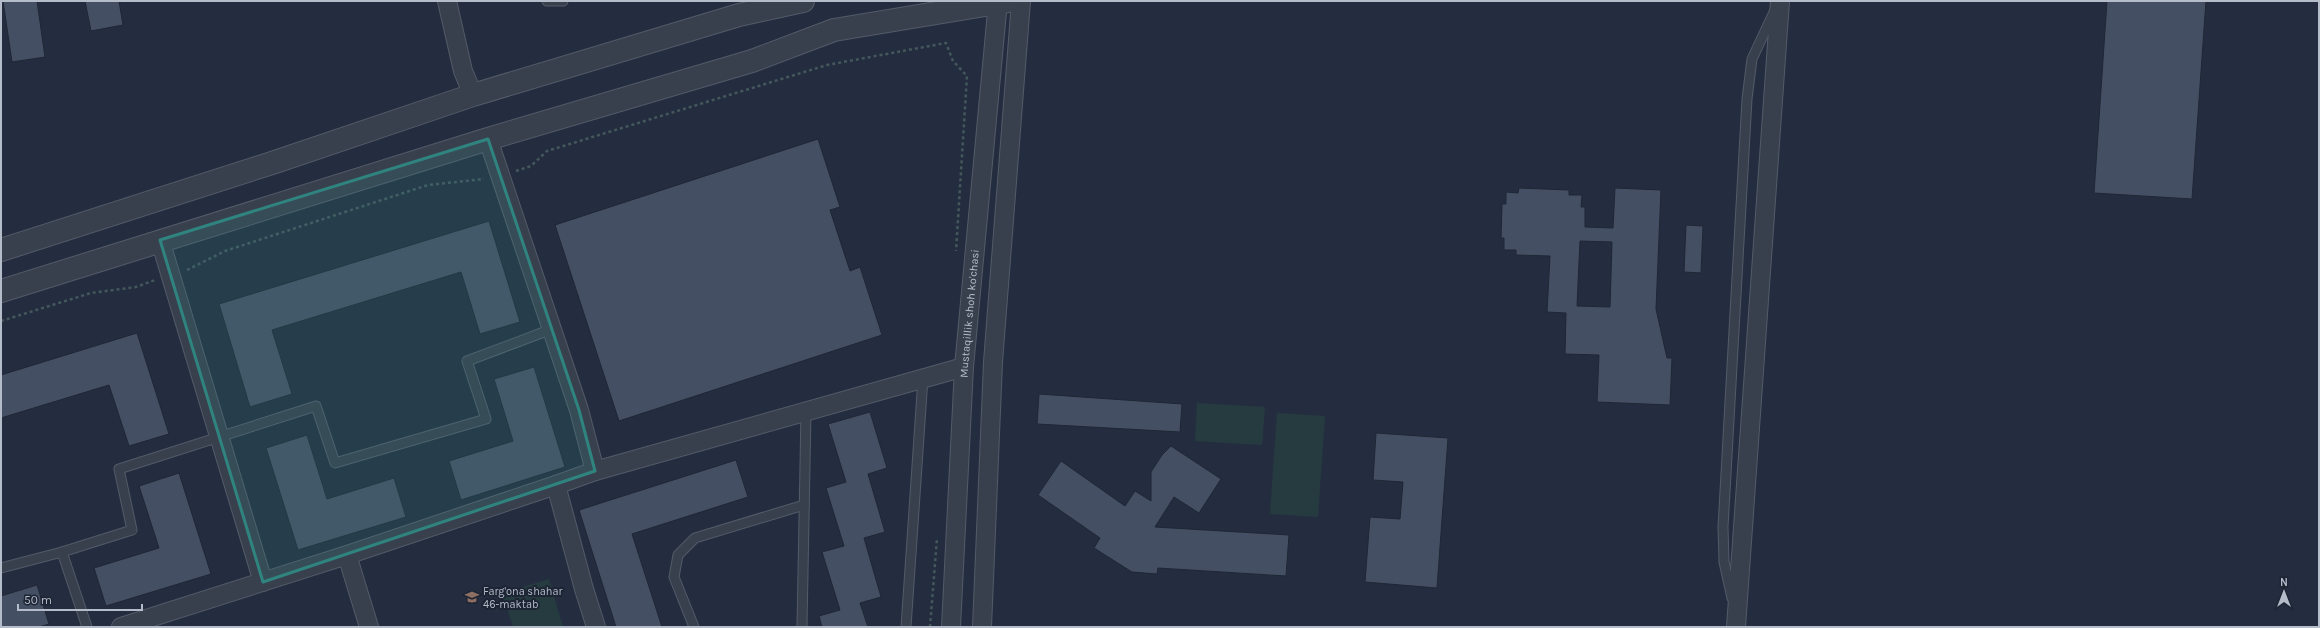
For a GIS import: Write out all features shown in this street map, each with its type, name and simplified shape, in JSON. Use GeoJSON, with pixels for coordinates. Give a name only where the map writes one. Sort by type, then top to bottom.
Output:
{"type":"FeatureCollection","features":[{"type":"Feature","properties":{"kind":"street"},"geometry":{"type":"LineString","coordinates":[[447,1],[463,71],[473,95]]}},
{"type":"Feature","properties":{"kind":"street"},"geometry":{"type":"LineString","coordinates":[[1,250],[275,162],[473,95],[739,15],[803,1]]}},
{"type":"Feature","properties":{"kind":"street"},"geometry":{"type":"LineString","coordinates":[[982,627],[993,362],[1021,1]]}},
{"type":"Feature","properties":{"kind":"street"},"geometry":{"type":"LineString","coordinates":[[1737,622],[1779,1]]}},
{"type":"Feature","properties":{"kind":"street"},"geometry":{"type":"LineString","coordinates":[[1,291],[160,240],[488,139],[752,61],[834,30],[932,8],[1001,2]]}},
{"type":"Feature","properties":{"kind":"street","name":"Mustaqillik shoh ko'chasi"},"geometry":{"type":"LineString","coordinates":[[952,627],[964,367],[1001,2]]}},
{"type":"Feature","properties":{"kind":"street"},"geometry":{"type":"LineString","coordinates":[[488,139],[502,176],[590,444],[596,471]]}},
{"type":"Feature","properties":{"kind":"street"},"geometry":{"type":"LineString","coordinates":[[160,240],[263,582]]}},
{"type":"Feature","properties":{"kind":"street"},"geometry":{"type":"LineString","coordinates":[[121,627],[347,555],[596,471],[964,367]]}},
{"type":"Feature","properties":{"kind":"street"},"geometry":{"type":"LineString","coordinates":[[556,485],[584,589],[596,627]]}},
{"type":"Feature","properties":{"kind":"street"},"geometry":{"type":"LineString","coordinates":[[347,555],[369,627]]}},
{"type":"Feature","properties":{"kind":"lane"},"geometry":{"type":"LineString","coordinates":[[547,1],[563,1]]}},
{"type":"Feature","properties":{"kind":"lane"},"geometry":{"type":"LineString","coordinates":[[1737,622],[1724,562],[1723,527],[1747,99],[1752,59],[1779,1]]}},
{"type":"Feature","properties":{"kind":"lane"},"geometry":{"type":"LineString","coordinates":[[1,568],[62,552],[132,530],[119,469],[220,438],[316,406],[335,463],[486,419],[467,361],[552,329]]}},
{"type":"Feature","properties":{"kind":"lane"},"geometry":{"type":"LineString","coordinates":[[906,627],[922,378]]}},
{"type":"Feature","properties":{"kind":"lane"},"geometry":{"type":"LineString","coordinates":[[802,627],[806,412]]}},
{"type":"Feature","properties":{"kind":"lane"},"geometry":{"type":"LineString","coordinates":[[694,627],[674,577],[678,555],[696,538],[804,505]]}},
{"type":"Feature","properties":{"kind":"lane"},"geometry":{"type":"LineString","coordinates":[[62,552],[87,627]]}},
{"type":"Feature","properties":{"kind":"path"},"geometry":{"type":"LineString","coordinates":[[1,321],[91,293],[136,287],[187,270],[225,251],[428,185],[502,176],[531,166],[547,151],[827,65],[946,42],[954,61],[967,76],[955,259]]}},
{"type":"Feature","properties":{"kind":"path"},"geometry":{"type":"LineString","coordinates":[[930,627],[937,534]]}},
{"type":"Feature","properties":{"kind":"highlighted area"},"geometry":{"type":"Polygon","coordinates":[[[488,139],[579,410],[595,471],[263,582],[160,240],[488,139]]]}},
{"type":"Feature","properties":{"kind":"green space"},"geometry":{"type":"Polygon","coordinates":[[[1197,403],[1265,407],[1262,445],[1195,441],[1197,403]]]}},
{"type":"Feature","properties":{"kind":"green space"},"geometry":{"type":"Polygon","coordinates":[[[1277,413],[1325,416],[1318,517],[1270,514],[1277,413]]]}},
{"type":"Feature","properties":{"kind":"green space"},"geometry":{"type":"Polygon","coordinates":[[[549,579],[563,627],[513,627],[502,593],[549,579]]]}},
{"type":"Feature","properties":{"kind":"building"},"geometry":{"type":"Polygon","coordinates":[[[3,1],[37,1],[45,57],[12,62],[3,1]]]}},
{"type":"Feature","properties":{"kind":"building"},"geometry":{"type":"Polygon","coordinates":[[[85,1],[119,1],[123,25],[91,31],[85,1]]]}},
{"type":"Feature","properties":{"kind":"building"},"geometry":{"type":"Polygon","coordinates":[[[2107,1],[2206,1],[2192,199],[2094,193],[2107,1]]]}},
{"type":"Feature","properties":{"kind":"building"},"geometry":{"type":"Polygon","coordinates":[[[818,139],[840,207],[830,210],[850,271],[860,267],[882,335],[619,421],[555,225],[818,139]]]}},
{"type":"Feature","properties":{"kind":"building"},"geometry":{"type":"Polygon","coordinates":[[[1519,188],[1569,190],[1569,195],[1582,195],[1581,207],[1585,207],[1585,227],[1613,228],[1615,188],[1661,190],[1656,309],[1667,358],[1672,358],[1670,405],[1597,402],[1599,355],[1565,354],[1566,313],[1547,312],[1550,256],[1516,255],[1516,250],[1504,250],[1504,238],[1501,238],[1502,204],[1506,204],[1506,192],[1518,193],[1519,188]],[[1580,241],[1577,306],[1610,307],[1612,242],[1580,241]]]}},
{"type":"Feature","properties":{"kind":"building"},"geometry":{"type":"Polygon","coordinates":[[[489,221],[520,322],[480,334],[461,272],[272,330],[292,394],[250,407],[219,304],[489,221]]]}},
{"type":"Feature","properties":{"kind":"building"},"geometry":{"type":"Polygon","coordinates":[[[1686,225],[1703,226],[1701,273],[1684,272],[1686,225]]]}},
{"type":"Feature","properties":{"kind":"building"},"geometry":{"type":"Polygon","coordinates":[[[137,333],[169,434],[129,446],[109,385],[1,418],[1,375],[137,333]]]}},
{"type":"Feature","properties":{"kind":"building"},"geometry":{"type":"Polygon","coordinates":[[[534,367],[565,467],[461,500],[449,461],[513,441],[494,379],[534,367]]]}},
{"type":"Feature","properties":{"kind":"building"},"geometry":{"type":"Polygon","coordinates":[[[1039,394],[1182,404],[1180,432],[1037,424],[1039,394]]]}},
{"type":"Feature","properties":{"kind":"building"},"geometry":{"type":"Polygon","coordinates":[[[870,412],[887,468],[868,474],[885,532],[864,538],[881,597],[860,603],[868,627],[822,627],[819,616],[840,610],[822,552],[844,546],[826,488],[846,482],[828,424],[870,412]]]}},
{"type":"Feature","properties":{"kind":"building"},"geometry":{"type":"Polygon","coordinates":[[[1376,433],[1448,438],[1437,588],[1365,582],[1370,517],[1400,519],[1403,482],[1373,480],[1376,433]]]}},
{"type":"Feature","properties":{"kind":"building"},"geometry":{"type":"Polygon","coordinates":[[[307,435],[327,499],[394,478],[406,517],[298,550],[266,448],[307,435]]]}},
{"type":"Feature","properties":{"kind":"building"},"geometry":{"type":"Polygon","coordinates":[[[1171,446],[1221,479],[1199,513],[1174,497],[1155,527],[1289,535],[1286,576],[1158,568],[1157,574],[1132,572],[1094,548],[1100,538],[1038,495],[1061,461],[1125,506],[1135,491],[1151,501],[1151,472],[1162,455],[1171,446]]]}},
{"type":"Feature","properties":{"kind":"building"},"geometry":{"type":"Polygon","coordinates":[[[736,460],[748,497],[632,534],[662,627],[616,627],[579,510],[736,460]]]}},
{"type":"Feature","properties":{"kind":"building"},"geometry":{"type":"Polygon","coordinates":[[[179,473],[211,574],[106,606],[94,568],[159,548],[139,486],[179,473]]]}},
{"type":"Feature","properties":{"kind":"building"},"geometry":{"type":"Polygon","coordinates":[[[37,585],[49,624],[39,627],[1,627],[1,596],[37,585]]]}},
{"type":"Feature","properties":{"kind":"place","name":"Farg'ona shahar 46-maktab"},"geometry":{"type":"Point","coordinates":[472,597]}}]}
